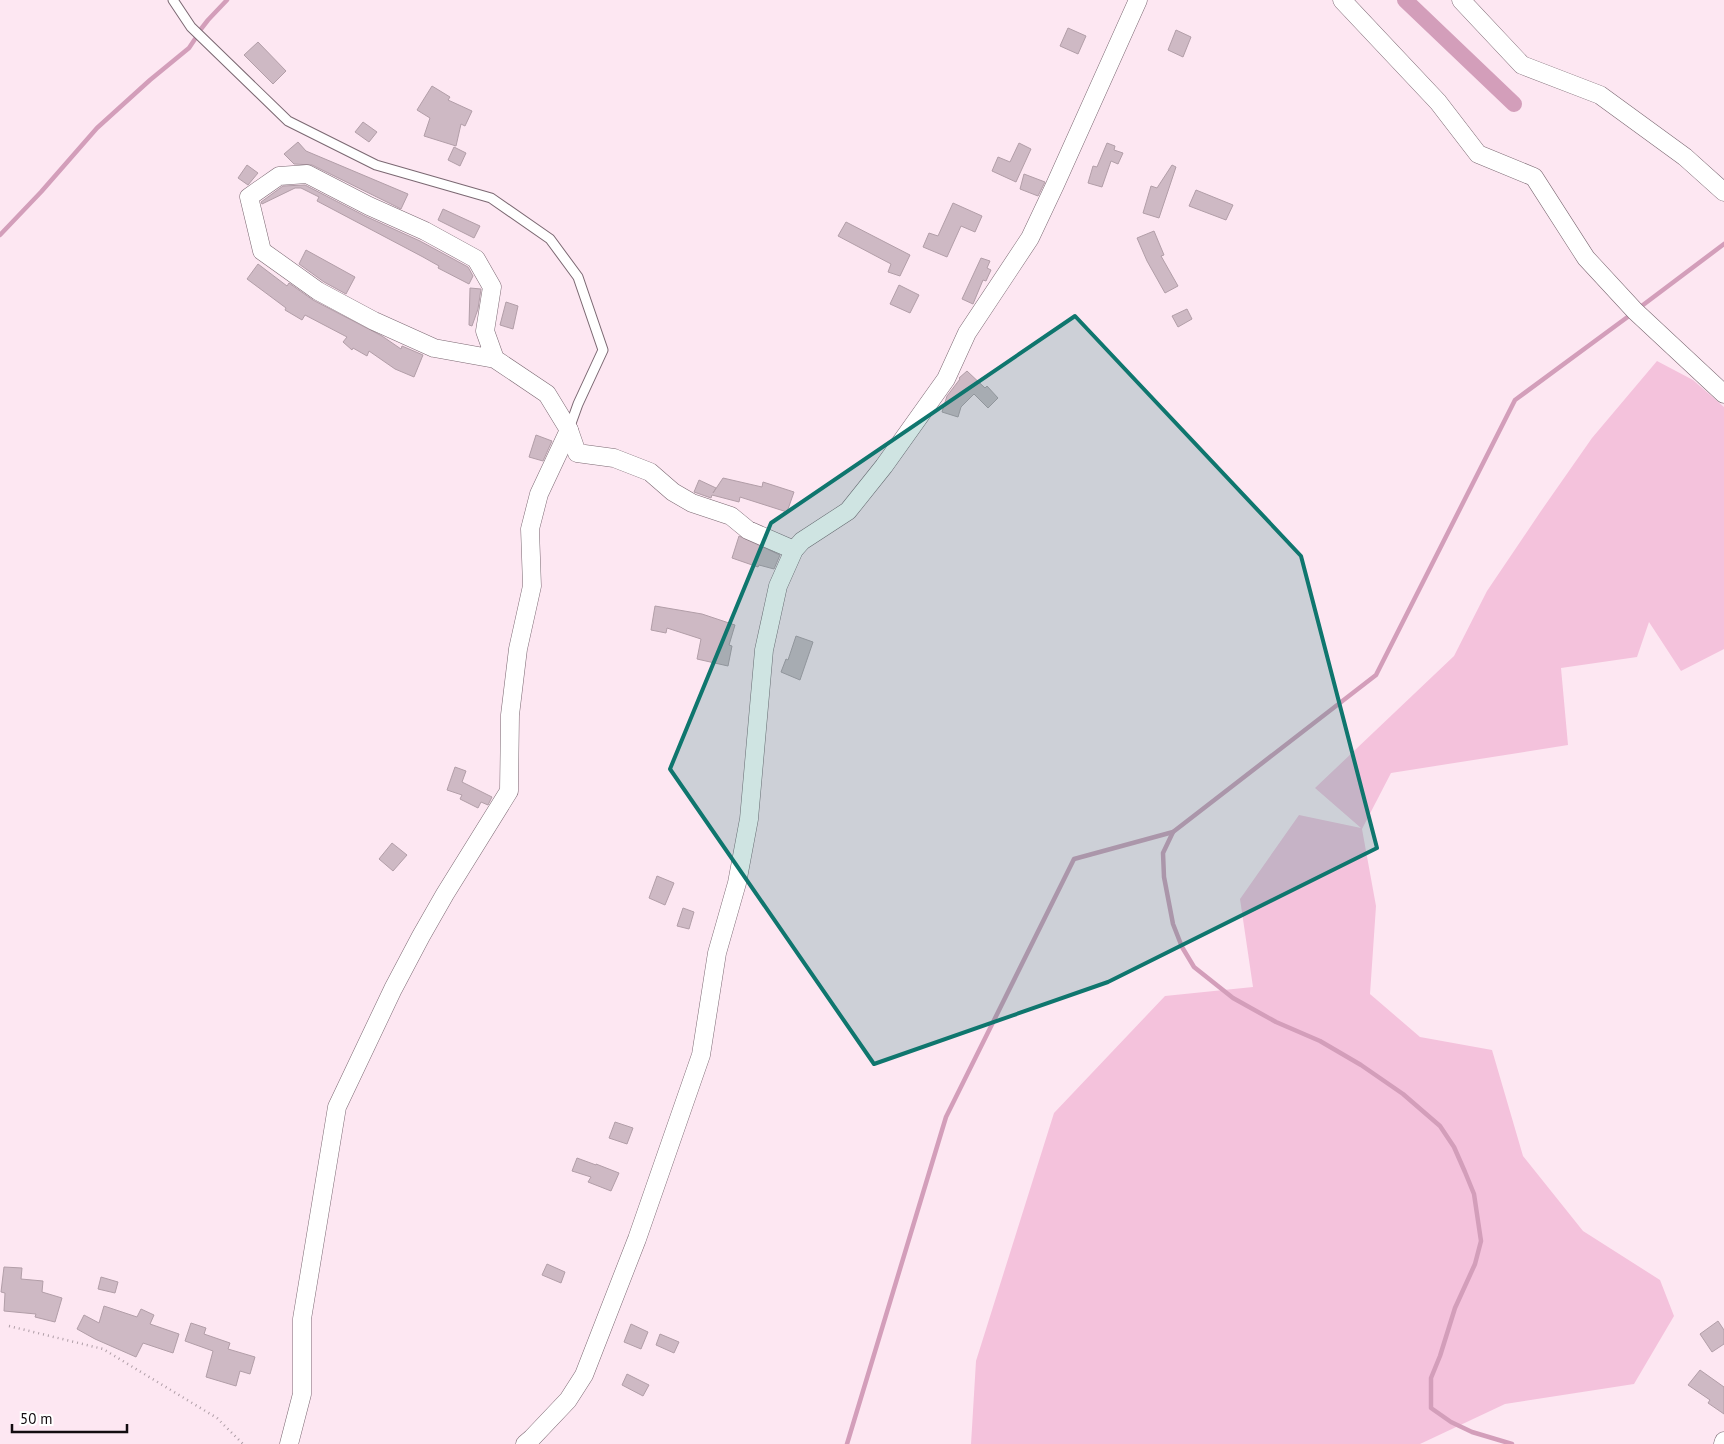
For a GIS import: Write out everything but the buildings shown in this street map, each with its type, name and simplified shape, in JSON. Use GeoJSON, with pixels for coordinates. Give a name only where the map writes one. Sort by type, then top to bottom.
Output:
{"type":"FeatureCollection","features":[{"type":"Feature","properties":{"kind":"street"},"geometry":{"type":"LineString","coordinates":[[525,1444],[568,1400],[584,1375],[637,1239],[701,1055],[718,953],[738,883],[749,819],[764,650],[778,586],[794,550],[802,542],[848,511],[884,466],[946,379],[967,333],[1030,238],[1056,185],[1138,0]]}},
{"type":"Feature","properties":{"kind":"street"},"geometry":{"type":"LineString","coordinates":[[1342,0],[1438,102],[1478,154],[1534,177],[1586,258],[1635,311],[1724,394]]}},
{"type":"Feature","properties":{"kind":"street"},"geometry":{"type":"LineString","coordinates":[[1461,0],[1522,64],[1600,96],[1685,157],[1724,192]]}},
{"type":"Feature","properties":{"kind":"street"},"geometry":{"type":"LineString","coordinates":[[494,359],[485,331],[492,286],[476,259],[425,231],[369,206],[307,174],[278,176],[249,197],[262,251],[318,291],[374,321],[434,348],[494,359],[548,394],[569,430],[577,453],[614,458],[650,472],[673,492],[692,503],[731,516],[748,530],[794,550]]}},
{"type":"Feature","properties":{"kind":"street"},"geometry":{"type":"LineString","coordinates":[[288,1444],[302,1394],[302,1319],[337,1106],[421,936],[509,791],[510,716],[518,650],[532,586],[530,529],[539,494],[569,430]]}},
{"type":"Feature","properties":{"kind":"lane"},"geometry":{"type":"LineString","coordinates":[[172,0],[191,27],[288,121],[376,165],[490,198],[550,239],[578,277],[603,350],[578,404],[569,430]]}},
{"type":"Feature","properties":{"kind":"path"},"geometry":{"type":"LineString","coordinates":[[9,1326],[103,1350],[217,1418],[243,1444]]}},
{"type":"Feature","properties":{"kind":"highlighted area"},"geometry":{"type":"Polygon","coordinates":[[[1075,316],[1301,556],[1377,848],[1108,982],[874,1064],[670,769],[771,523],[1075,316]]]}},
{"type":"Feature","properties":{"kind":"shaded area"},"geometry":{"type":"Polygon","coordinates":[[[1657,361],[1693,380],[1724,407],[1724,649],[1681,671],[1649,622],[1637,657],[1561,668],[1568,745],[1391,773],[1362,829],[1376,906],[1370,994],[1420,1037],[1492,1050],[1523,1156],[1583,1231],[1660,1280],[1674,1316],[1634,1384],[1505,1404],[1420,1444],[971,1444],[976,1361],[1054,1113],[1165,996],[1253,987],[1240,899],[1299,815],[1361,828],[1315,788],[1454,656],[1487,591],[1541,511],[1592,438],[1657,361]]]}},
{"type":"Feature","properties":{"kind":"waterway"},"geometry":{"type":"LineString","coordinates":[[201,29],[227,0]]}},
{"type":"Feature","properties":{"kind":"waterway"},"geometry":{"type":"LineString","coordinates":[[1405,0],[1514,104]]}},
{"type":"Feature","properties":{"kind":"waterway"},"geometry":{"type":"LineString","coordinates":[[0,235],[97,128],[189,48],[195,39]]}},
{"type":"Feature","properties":{"kind":"waterway"},"geometry":{"type":"LineString","coordinates":[[1639,308],[1724,244]]}},
{"type":"Feature","properties":{"kind":"waterway"},"geometry":{"type":"LineString","coordinates":[[847,1444],[946,1117],[1074,859],[1173,832],[1376,675],[1515,400],[1633,313]]}},
{"type":"Feature","properties":{"kind":"waterway"},"geometry":{"type":"LineString","coordinates":[[1173,832],[1163,853],[1164,877],[1173,924],[1182,947],[1194,967],[1233,998],[1276,1022],[1320,1041],[1361,1065],[1403,1094],[1440,1126],[1454,1147],[1474,1194],[1481,1241],[1475,1264],[1455,1308],[1431,1378],[1431,1408],[1451,1422],[1472,1432],[1512,1444]]}}]}
